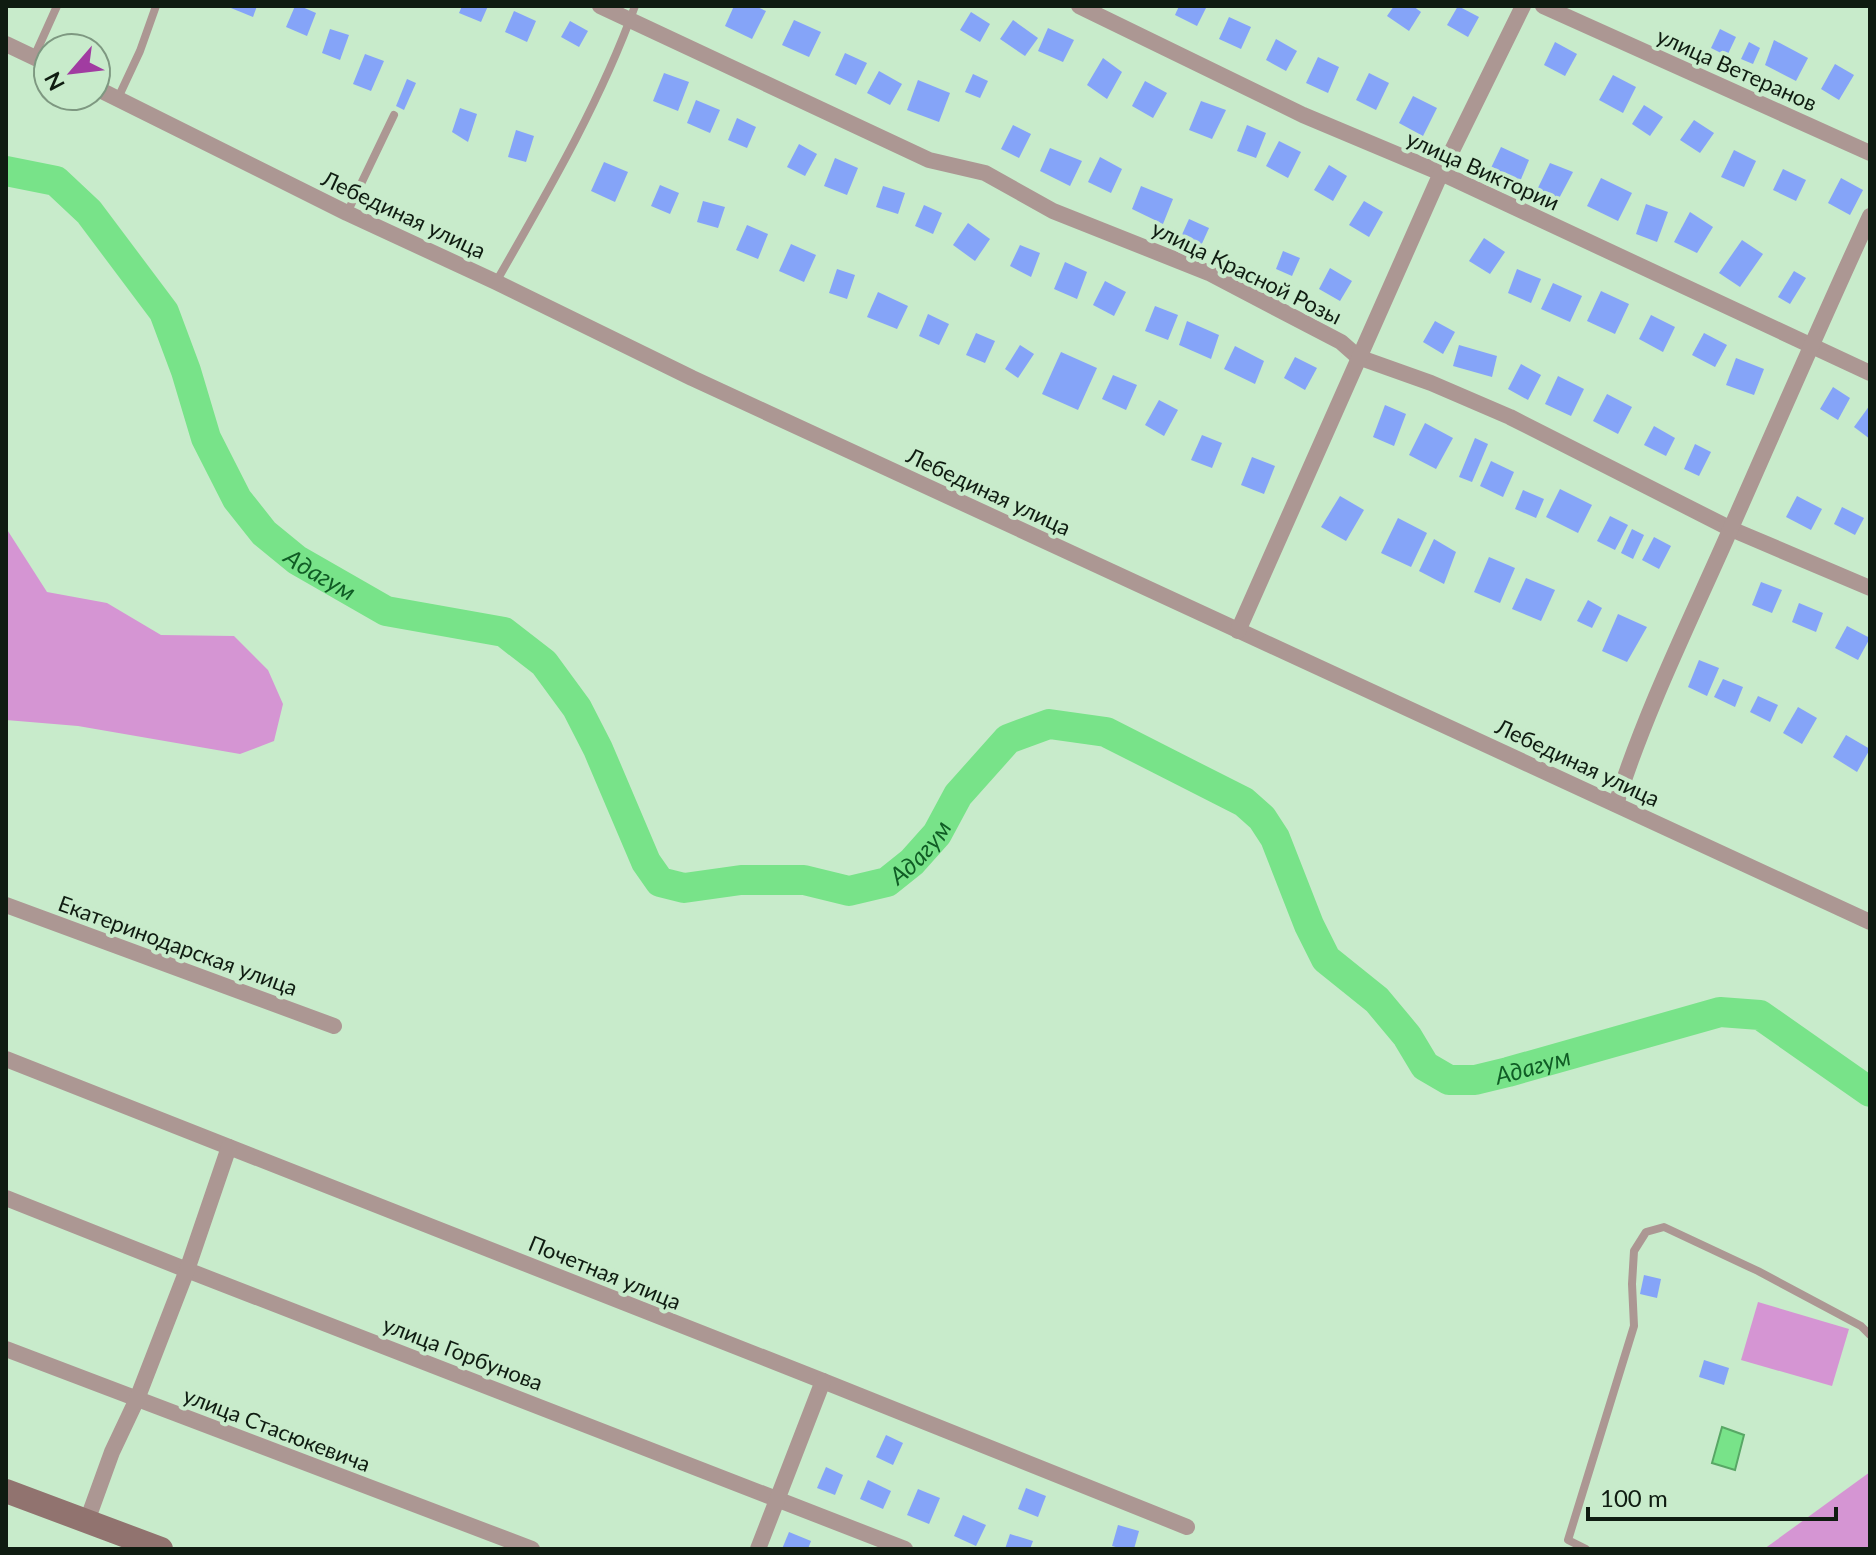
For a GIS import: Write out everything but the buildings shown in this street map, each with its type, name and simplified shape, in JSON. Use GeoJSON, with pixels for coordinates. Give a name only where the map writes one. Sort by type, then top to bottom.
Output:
{"type":"FeatureCollection","features":[{"type":"Feature","properties":{"kind":"main road"},"geometry":{"type":"LineString","coordinates":[[6,1491],[161,1549]]}},
{"type":"Feature","properties":{"kind":"street","name":"улица Красной Розы"},"geometry":{"type":"LineString","coordinates":[[600,6],[633,13],[929,160],[985,173],[1053,211],[1209,273],[1341,342],[1358,357],[1431,383],[1510,417],[1731,529],[1870,588]]}},
{"type":"Feature","properties":{"kind":"street","name":"улица Виктории"},"geometry":{"type":"LineString","coordinates":[[1079,6],[1303,115],[1441,173],[1870,373]]}},
{"type":"Feature","properties":{"kind":"street"},"geometry":{"type":"LineString","coordinates":[[1238,631],[1441,173],[1523,6]]}},
{"type":"Feature","properties":{"kind":"street","name":"улица Ветеранов"},"geometry":{"type":"LineString","coordinates":[[1543,6],[1870,153]]}},
{"type":"Feature","properties":{"kind":"street"},"geometry":{"type":"LineString","coordinates":[[6,44],[32,56]]}},
{"type":"Feature","properties":{"kind":"street","name":"Лебединая улица"},"geometry":{"type":"LineString","coordinates":[[112,96],[692,378],[1870,922]]}},
{"type":"Feature","properties":{"kind":"street"},"geometry":{"type":"LineString","coordinates":[[1616,804],[1655,698],[1870,216]]}},
{"type":"Feature","properties":{"kind":"street","name":"Екатеринодарская улица"},"geometry":{"type":"LineString","coordinates":[[6,905],[334,1026]]}},
{"type":"Feature","properties":{"kind":"street","name":"Почетная улица"},"geometry":{"type":"LineString","coordinates":[[6,1059],[1187,1527]]}},
{"type":"Feature","properties":{"kind":"street"},"geometry":{"type":"LineString","coordinates":[[87,1521],[187,1270],[229,1147]]}},
{"type":"Feature","properties":{"kind":"street","name":"улица Горбунова"},"geometry":{"type":"LineString","coordinates":[[6,1198],[905,1549]]}},
{"type":"Feature","properties":{"kind":"street","name":"улица Стасюкевича"},"geometry":{"type":"LineString","coordinates":[[6,1349],[532,1549]]}},
{"type":"Feature","properties":{"kind":"street"},"geometry":{"type":"LineString","coordinates":[[758,1549],[823,1381]]}},
{"type":"Feature","properties":{"kind":"lane"},"geometry":{"type":"LineString","coordinates":[[49,32],[57,6]]}},
{"type":"Feature","properties":{"kind":"lane"},"geometry":{"type":"LineString","coordinates":[[117,99],[140,51],[156,6]]}},
{"type":"Feature","properties":{"kind":"lane"},"geometry":{"type":"LineString","coordinates":[[496,282],[549,189],[611,66],[633,13]]}},
{"type":"Feature","properties":{"kind":"lane"},"geometry":{"type":"LineString","coordinates":[[347,213],[394,115]]}},
{"type":"Feature","properties":{"kind":"lane"},"geometry":{"type":"LineString","coordinates":[[1586,1549],[1568,1540],[1634,1326],[1634,1251],[1646,1232],[1664,1227],[1758,1271],[1861,1326],[1870,1335]]}},
{"type":"Feature","properties":{"kind":"shaded area"},"geometry":{"type":"Polygon","coordinates":[[[6,528],[47,592],[107,603],[161,635],[234,636],[268,670],[283,704],[274,741],[240,754],[78,726],[6,720],[6,528]]]}},
{"type":"Feature","properties":{"kind":"shaded area"},"geometry":{"type":"Polygon","coordinates":[[[1758,1302],[1849,1329],[1832,1386],[1741,1360],[1758,1302]]]}},
{"type":"Feature","properties":{"kind":"shaded area"},"geometry":{"type":"Polygon","coordinates":[[[1722,1427],[1744,1435],[1735,1470],[1712,1463],[1722,1427]]]}},
{"type":"Feature","properties":{"kind":"shaded area"},"geometry":{"type":"Polygon","coordinates":[[[1870,1472],[1870,1549],[1764,1549],[1870,1472]]]}},
{"type":"Feature","properties":{"kind":"waterway","name":"Адагум"},"geometry":{"type":"LineString","coordinates":[[6,171],[56,181],[89,212],[164,312],[206,438],[237,499],[264,533],[297,560],[386,611],[504,632],[544,663],[577,708],[646,862],[660,882],[684,888],[741,880],[804,880],[849,891],[887,882],[912,862],[937,834],[958,795],[1008,739],[1049,724],[1106,732],[1244,802],[1262,818],[1275,838],[1309,925],[1326,959],[1377,1000],[1407,1036],[1425,1066],[1449,1080],[1475,1080],[1508,1072],[1720,1012],[1760,1015],[1870,1092]]}}]}
